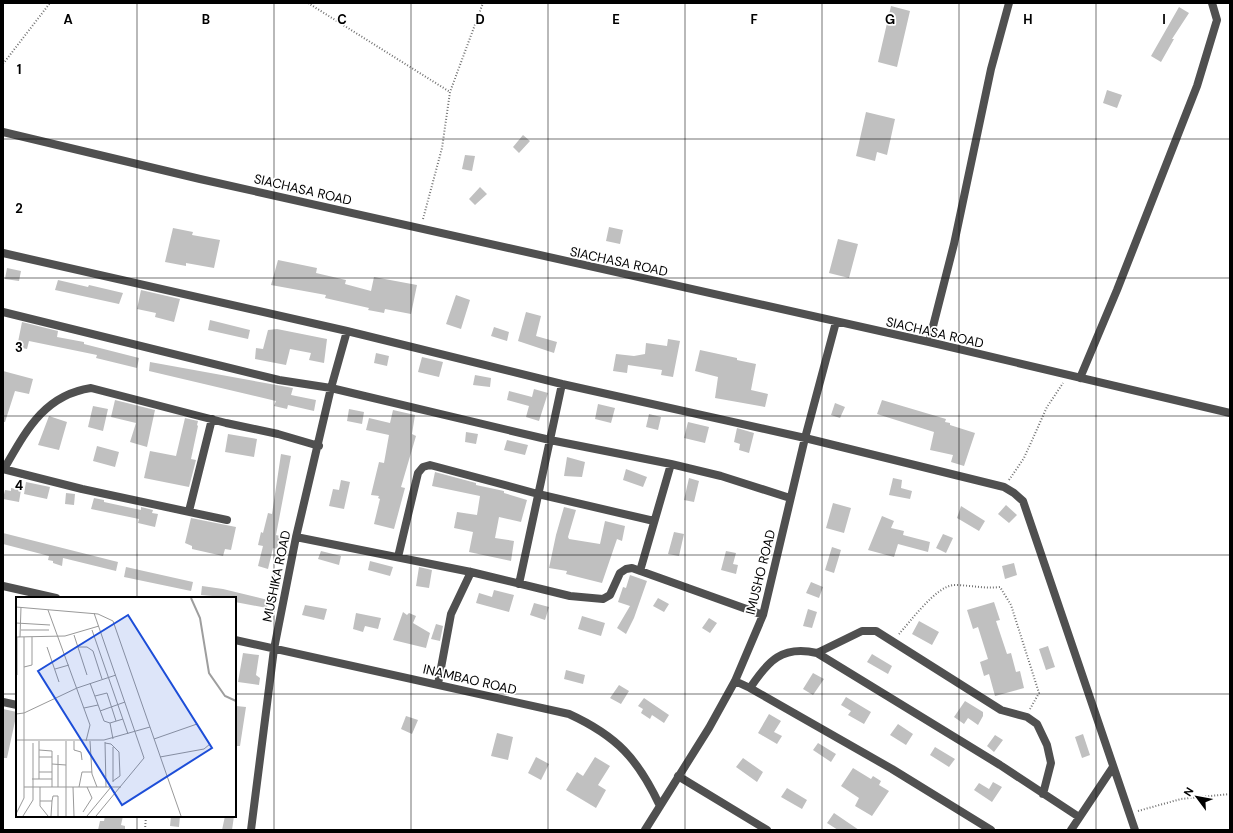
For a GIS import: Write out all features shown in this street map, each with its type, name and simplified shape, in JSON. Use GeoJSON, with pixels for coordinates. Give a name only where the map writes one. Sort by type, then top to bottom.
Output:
{"type":"FeatureCollection","features":[{"type":"Feature","properties":{"kind":"street"},"geometry":{"type":"LineString","coordinates":[[930,342],[954,244],[991,69],[1009,3]]}},
{"type":"Feature","properties":{"kind":"street"},"geometry":{"type":"LineString","coordinates":[[1080,378],[1117,290],[1197,86],[1217,20],[1212,3]]}},
{"type":"Feature","properties":{"kind":"street","name":"SIACHASA ROAD"},"geometry":{"type":"LineString","coordinates":[[3,132],[420,228],[930,342],[1230,413]]}},
{"type":"Feature","properties":{"kind":"street"},"geometry":{"type":"LineString","coordinates":[[3,253],[348,331],[562,384],[805,438],[1004,487],[1014,493],[1023,502],[1135,830]]}},
{"type":"Feature","properties":{"kind":"street"},"geometry":{"type":"LineString","coordinates":[[3,312],[279,380],[331,388],[550,440],[671,464],[722,476],[790,498]]}},
{"type":"Feature","properties":{"kind":"street","name":"IMUSHO ROAD"},"geometry":{"type":"LineString","coordinates":[[646,830],[709,728],[735,681],[763,615],[790,498],[836,322]]}},
{"type":"Feature","properties":{"kind":"street","name":"MUSHIKA ROAD"},"geometry":{"type":"LineString","coordinates":[[251,830],[274,649],[296,537],[331,388],[348,331]]}},
{"type":"Feature","properties":{"kind":"street"},"geometry":{"type":"LineString","coordinates":[[519,584],[562,384]]}},
{"type":"Feature","properties":{"kind":"street"},"geometry":{"type":"LineString","coordinates":[[227,520],[82,490],[3,469],[29,427],[44,410],[63,396],[76,390],[91,388],[278,434],[318,446]]}},
{"type":"Feature","properties":{"kind":"street"},"geometry":{"type":"LineString","coordinates":[[189,511],[212,419]]}},
{"type":"Feature","properties":{"kind":"street"},"geometry":{"type":"LineString","coordinates":[[640,571],[671,464]]}},
{"type":"Feature","properties":{"kind":"street"},"geometry":{"type":"LineString","coordinates":[[398,557],[418,473],[424,467],[430,465],[538,494],[654,521]]}},
{"type":"Feature","properties":{"kind":"street"},"geometry":{"type":"LineString","coordinates":[[296,537],[471,572],[570,596],[603,599],[610,595],[620,573],[626,569],[640,571],[763,615]]}},
{"type":"Feature","properties":{"kind":"street"},"geometry":{"type":"LineString","coordinates":[[438,684],[451,614],[471,572]]}},
{"type":"Feature","properties":{"kind":"street"},"geometry":{"type":"LineString","coordinates":[[3,586],[52,597]]}},
{"type":"Feature","properties":{"kind":"street"},"geometry":{"type":"LineString","coordinates":[[817,653],[862,631],[876,631],[1001,710],[1027,717],[1037,724],[1047,745],[1051,763],[1043,794]]}},
{"type":"Feature","properties":{"kind":"street","name":"INAMBAO ROAD"},"geometry":{"type":"LineString","coordinates":[[236,640],[569,714],[589,723],[630,755],[648,779],[660,806]]}},
{"type":"Feature","properties":{"kind":"street"},"geometry":{"type":"LineString","coordinates":[[750,688],[765,666],[787,653],[804,650],[817,653],[1000,765],[1080,817]]}},
{"type":"Feature","properties":{"kind":"street"},"geometry":{"type":"LineString","coordinates":[[735,681],[750,688],[892,769],[991,830]]}},
{"type":"Feature","properties":{"kind":"street"},"geometry":{"type":"LineString","coordinates":[[3,702],[16,706]]}},
{"type":"Feature","properties":{"kind":"street"},"geometry":{"type":"LineString","coordinates":[[1071,830],[1113,766]]}},
{"type":"Feature","properties":{"kind":"street"},"geometry":{"type":"LineString","coordinates":[[678,776],[768,830]]}},
{"type":"Feature","properties":{"kind":"path"},"geometry":{"type":"LineString","coordinates":[[3,64],[50,3]]}},
{"type":"Feature","properties":{"kind":"path"},"geometry":{"type":"LineString","coordinates":[[308,3],[450,92]]}},
{"type":"Feature","properties":{"kind":"path"},"geometry":{"type":"LineString","coordinates":[[420,228],[442,148],[450,92],[484,3]]}},
{"type":"Feature","properties":{"kind":"path"},"geometry":{"type":"LineString","coordinates":[[1004,487],[1024,458],[1047,407],[1067,375]]}},
{"type":"Feature","properties":{"kind":"path"},"geometry":{"type":"LineString","coordinates":[[893,641],[941,590],[952,585],[986,589],[1000,587],[1010,605],[1039,693],[1027,717]]}},
{"type":"Feature","properties":{"kind":"path"},"geometry":{"type":"LineString","coordinates":[[1129,814],[1181,799],[1230,794]]}},
{"type":"Feature","properties":{"kind":"path"},"geometry":{"type":"LineString","coordinates":[[145,830],[146,817]]}},
{"type":"Feature","properties":{"kind":"building"},"geometry":{"type":"Polygon","coordinates":[[[891,6],[910,11],[897,67],[878,62],[891,6]]]}},
{"type":"Feature","properties":{"kind":"building"},"geometry":{"type":"Polygon","coordinates":[[[1179,7],[1189,13],[1172,39],[1174,39],[1161,62],[1151,56],[1179,7]]]}},
{"type":"Feature","properties":{"kind":"building"},"geometry":{"type":"Polygon","coordinates":[[[1107,90],[1122,95],[1117,108],[1103,103],[1107,90]]]}},
{"type":"Feature","properties":{"kind":"building"},"geometry":{"type":"Polygon","coordinates":[[[866,112],[895,119],[887,155],[877,152],[875,161],[856,156],[866,112]]]}},
{"type":"Feature","properties":{"kind":"building"},"geometry":{"type":"Polygon","coordinates":[[[523,135],[530,141],[519,153],[513,147],[523,135]]]}},
{"type":"Feature","properties":{"kind":"building"},"geometry":{"type":"Polygon","coordinates":[[[465,155],[475,156],[472,171],[462,169],[465,155]]]}},
{"type":"Feature","properties":{"kind":"building"},"geometry":{"type":"Polygon","coordinates":[[[480,187],[487,194],[475,205],[469,199],[480,187]]]}},
{"type":"Feature","properties":{"kind":"building"},"geometry":{"type":"Polygon","coordinates":[[[609,227],[623,230],[620,244],[606,241],[609,227]]]}},
{"type":"Feature","properties":{"kind":"building"},"geometry":{"type":"Polygon","coordinates":[[[173,228],[193,232],[192,235],[220,240],[214,268],[186,263],[186,266],[165,262],[173,228]]]}},
{"type":"Feature","properties":{"kind":"building"},"geometry":{"type":"Polygon","coordinates":[[[838,239],[858,244],[849,278],[829,273],[838,239]]]}},
{"type":"Feature","properties":{"kind":"building"},"geometry":{"type":"Polygon","coordinates":[[[278,260],[317,268],[316,273],[346,280],[345,284],[371,291],[374,277],[417,285],[411,314],[385,309],[384,313],[368,310],[369,308],[325,298],[326,295],[271,285],[278,260]]]}},
{"type":"Feature","properties":{"kind":"building"},"geometry":{"type":"Polygon","coordinates":[[[7,268],[21,271],[19,281],[5,279],[7,268]]]}},
{"type":"Feature","properties":{"kind":"building"},"geometry":{"type":"Polygon","coordinates":[[[58,280],[123,293],[119,304],[55,290],[58,280]]]}},
{"type":"Feature","properties":{"kind":"building"},"geometry":{"type":"Polygon","coordinates":[[[141,290],[180,299],[174,322],[155,317],[156,313],[137,309],[141,290]]]}},
{"type":"Feature","properties":{"kind":"building"},"geometry":{"type":"Polygon","coordinates":[[[456,295],[470,300],[461,329],[446,324],[456,295]]]}},
{"type":"Feature","properties":{"kind":"building"},"geometry":{"type":"Polygon","coordinates":[[[526,312],[541,316],[536,336],[557,342],[554,353],[518,341],[526,312]]]}},
{"type":"Feature","properties":{"kind":"building"},"geometry":{"type":"Polygon","coordinates":[[[210,320],[250,330],[248,339],[208,330],[210,320]]]}},
{"type":"Feature","properties":{"kind":"building"},"geometry":{"type":"Polygon","coordinates":[[[22,322],[58,331],[57,337],[84,342],[84,344],[139,358],[137,368],[96,358],[97,355],[29,341],[27,349],[17,347],[22,322]]]}},
{"type":"Feature","properties":{"kind":"building"},"geometry":{"type":"Polygon","coordinates":[[[494,327],[509,332],[507,341],[491,336],[494,327]]]}},
{"type":"Feature","properties":{"kind":"building"},"geometry":{"type":"Polygon","coordinates":[[[277,329],[327,339],[324,363],[309,360],[311,353],[290,349],[286,365],[255,359],[256,348],[263,349],[268,330],[277,329]]]}},
{"type":"Feature","properties":{"kind":"building"},"geometry":{"type":"Polygon","coordinates":[[[668,339],[680,341],[673,377],[661,375],[662,370],[628,365],[627,373],[613,371],[616,354],[634,356],[645,354],[646,343],[667,346],[668,339]]]}},
{"type":"Feature","properties":{"kind":"building"},"geometry":{"type":"Polygon","coordinates":[[[700,350],[737,358],[737,360],[756,364],[751,390],[768,394],[765,407],[715,398],[718,377],[695,371],[700,350]]]}},
{"type":"Feature","properties":{"kind":"building"},"geometry":{"type":"Polygon","coordinates":[[[376,353],[389,356],[387,366],[374,363],[376,353]]]}},
{"type":"Feature","properties":{"kind":"building"},"geometry":{"type":"Polygon","coordinates":[[[422,357],[443,362],[439,377],[418,372],[422,357]]]}},
{"type":"Feature","properties":{"kind":"building"},"geometry":{"type":"Polygon","coordinates":[[[150,362],[293,388],[291,395],[316,400],[314,411],[288,405],[287,409],[274,406],[276,401],[149,371],[150,362]]]}},
{"type":"Feature","properties":{"kind":"building"},"geometry":{"type":"Polygon","coordinates":[[[3,371],[33,379],[29,394],[15,391],[5,422],[3,422],[3,371]]]}},
{"type":"Feature","properties":{"kind":"building"},"geometry":{"type":"Polygon","coordinates":[[[475,375],[491,378],[490,387],[473,385],[475,375]]]}},
{"type":"Feature","properties":{"kind":"building"},"geometry":{"type":"Polygon","coordinates":[[[534,389],[548,393],[539,421],[526,417],[529,406],[507,400],[509,391],[532,397],[534,389]]]}},
{"type":"Feature","properties":{"kind":"building"},"geometry":{"type":"Polygon","coordinates":[[[115,400],[155,410],[147,447],[130,442],[136,423],[111,417],[115,400]]]}},
{"type":"Feature","properties":{"kind":"building"},"geometry":{"type":"Polygon","coordinates":[[[882,400],[946,419],[945,422],[950,423],[950,425],[975,433],[964,466],[951,462],[953,455],[930,450],[934,432],[877,414],[882,400]]]}},
{"type":"Feature","properties":{"kind":"building"},"geometry":{"type":"Polygon","coordinates":[[[835,403],[845,407],[840,418],[831,415],[835,403]]]}},
{"type":"Feature","properties":{"kind":"building"},"geometry":{"type":"Polygon","coordinates":[[[598,404],[615,408],[611,423],[595,419],[598,404]]]}},
{"type":"Feature","properties":{"kind":"building"},"geometry":{"type":"Polygon","coordinates":[[[93,406],[108,409],[103,431],[88,427],[93,406]]]}},
{"type":"Feature","properties":{"kind":"building"},"geometry":{"type":"Polygon","coordinates":[[[349,409],[364,412],[362,424],[347,421],[349,409]]]}},
{"type":"Feature","properties":{"kind":"building"},"geometry":{"type":"Polygon","coordinates":[[[393,410],[415,415],[412,434],[416,436],[401,487],[405,488],[394,529],[374,524],[380,499],[378,498],[379,496],[371,495],[379,462],[384,463],[389,435],[366,430],[369,418],[390,423],[393,410]]]}},
{"type":"Feature","properties":{"kind":"building"},"geometry":{"type":"Polygon","coordinates":[[[649,414],[661,417],[658,430],[646,427],[649,414]]]}},
{"type":"Feature","properties":{"kind":"building"},"geometry":{"type":"Polygon","coordinates":[[[49,416],[67,422],[59,450],[38,445],[49,416]]]}},
{"type":"Feature","properties":{"kind":"building"},"geometry":{"type":"Polygon","coordinates":[[[185,418],[198,421],[191,459],[196,460],[189,487],[144,478],[150,451],[176,456],[185,418]]]}},
{"type":"Feature","properties":{"kind":"building"},"geometry":{"type":"Polygon","coordinates":[[[688,422],[709,427],[705,443],[684,438],[688,422]]]}},
{"type":"Feature","properties":{"kind":"building"},"geometry":{"type":"Polygon","coordinates":[[[737,428],[754,433],[749,453],[739,450],[740,444],[734,442],[737,428]]]}},
{"type":"Feature","properties":{"kind":"building"},"geometry":{"type":"Polygon","coordinates":[[[466,432],[478,434],[476,444],[465,442],[466,432]]]}},
{"type":"Feature","properties":{"kind":"building"},"geometry":{"type":"Polygon","coordinates":[[[228,434],[257,439],[254,457],[225,452],[228,434]]]}},
{"type":"Feature","properties":{"kind":"building"},"geometry":{"type":"Polygon","coordinates":[[[507,440],[528,445],[525,455],[504,450],[507,440]]]}},
{"type":"Feature","properties":{"kind":"building"},"geometry":{"type":"Polygon","coordinates":[[[97,446],[119,452],[115,467],[93,461],[97,446]]]}},
{"type":"Feature","properties":{"kind":"building"},"geometry":{"type":"Polygon","coordinates":[[[281,454],[291,456],[276,535],[280,536],[277,549],[273,548],[268,569],[258,566],[263,546],[258,545],[268,513],[272,514],[281,454]]]}},
{"type":"Feature","properties":{"kind":"building"},"geometry":{"type":"Polygon","coordinates":[[[567,457],[585,462],[582,477],[564,476],[567,457]]]}},
{"type":"Feature","properties":{"kind":"building"},"geometry":{"type":"Polygon","coordinates":[[[626,469],[647,477],[643,487],[623,480],[626,469]]]}},
{"type":"Feature","properties":{"kind":"building"},"geometry":{"type":"Polygon","coordinates":[[[435,472],[476,483],[476,485],[504,491],[504,493],[527,500],[521,522],[499,517],[495,538],[514,541],[511,561],[469,552],[473,532],[454,528],[457,512],[477,515],[480,496],[432,486],[435,472]]]}},
{"type":"Feature","properties":{"kind":"building"},"geometry":{"type":"Polygon","coordinates":[[[689,478],[699,481],[694,502],[684,500],[689,478]]]}},
{"type":"Feature","properties":{"kind":"building"},"geometry":{"type":"Polygon","coordinates":[[[893,478],[902,480],[901,488],[912,491],[910,499],[889,495],[893,478]]]}},
{"type":"Feature","properties":{"kind":"building"},"geometry":{"type":"Polygon","coordinates":[[[341,480],[350,482],[344,509],[329,506],[333,489],[339,490],[341,480]]]}},
{"type":"Feature","properties":{"kind":"building"},"geometry":{"type":"Polygon","coordinates":[[[26,482],[50,487],[47,499],[24,494],[26,482]]]}},
{"type":"Feature","properties":{"kind":"building"},"geometry":{"type":"Polygon","coordinates":[[[11,488],[21,490],[19,502],[3,499],[5,490],[11,491],[11,488]]]}},
{"type":"Feature","properties":{"kind":"building"},"geometry":{"type":"Polygon","coordinates":[[[66,493],[75,494],[74,505],[65,504],[66,493]]]}},
{"type":"Feature","properties":{"kind":"building"},"geometry":{"type":"Polygon","coordinates":[[[94,498],[104,500],[104,502],[141,510],[141,507],[153,510],[152,513],[158,514],[155,527],[138,523],[139,519],[91,509],[94,498]]]}},
{"type":"Feature","properties":{"kind":"building"},"geometry":{"type":"Polygon","coordinates":[[[833,503],[851,508],[844,533],[826,528],[833,503]]]}},
{"type":"Feature","properties":{"kind":"building"},"geometry":{"type":"Polygon","coordinates":[[[1006,505],[1017,515],[1009,523],[998,514],[1006,505]]]}},
{"type":"Feature","properties":{"kind":"building"},"geometry":{"type":"Polygon","coordinates":[[[961,506],[985,521],[979,531],[957,518],[961,506]]]}},
{"type":"Feature","properties":{"kind":"building"},"geometry":{"type":"Polygon","coordinates":[[[564,507],[576,510],[568,537],[569,539],[600,544],[605,521],[625,526],[622,541],[617,539],[602,583],[566,574],[567,571],[549,568],[564,507]]]}},
{"type":"Feature","properties":{"kind":"building"},"geometry":{"type":"Polygon","coordinates":[[[882,516],[894,521],[891,528],[904,531],[903,535],[930,542],[928,552],[898,544],[894,557],[868,550],[882,516]]]}},
{"type":"Feature","properties":{"kind":"building"},"geometry":{"type":"Polygon","coordinates":[[[191,518],[236,527],[231,550],[225,549],[223,556],[192,549],[192,546],[185,543],[191,518]]]}},
{"type":"Feature","properties":{"kind":"building"},"geometry":{"type":"Polygon","coordinates":[[[674,532],[684,534],[679,556],[668,554],[674,532]]]}},
{"type":"Feature","properties":{"kind":"building"},"geometry":{"type":"Polygon","coordinates":[[[3,533],[118,562],[116,571],[63,558],[62,566],[53,563],[53,561],[48,560],[49,556],[3,544],[3,533]]]}},
{"type":"Feature","properties":{"kind":"building"},"geometry":{"type":"Polygon","coordinates":[[[943,534],[953,538],[946,553],[936,548],[943,534]]]}},
{"type":"Feature","properties":{"kind":"building"},"geometry":{"type":"Polygon","coordinates":[[[832,547],[841,550],[834,573],[825,570],[832,547]]]}},
{"type":"Feature","properties":{"kind":"building"},"geometry":{"type":"Polygon","coordinates":[[[321,551],[341,556],[339,565],[318,559],[321,551]]]}},
{"type":"Feature","properties":{"kind":"building"},"geometry":{"type":"Polygon","coordinates":[[[726,551],[736,553],[733,564],[738,565],[736,574],[721,570],[726,551]]]}},
{"type":"Feature","properties":{"kind":"building"},"geometry":{"type":"Polygon","coordinates":[[[370,561],[393,567],[390,576],[368,570],[370,561]]]}},
{"type":"Feature","properties":{"kind":"building"},"geometry":{"type":"Polygon","coordinates":[[[1014,563],[1017,575],[1005,579],[1002,566],[1014,563]]]}},
{"type":"Feature","properties":{"kind":"building"},"geometry":{"type":"Polygon","coordinates":[[[126,567],[193,582],[191,591],[124,577],[126,567]]]}},
{"type":"Feature","properties":{"kind":"building"},"geometry":{"type":"Polygon","coordinates":[[[419,567],[432,570],[429,588],[416,586],[419,567]]]}},
{"type":"Feature","properties":{"kind":"building"},"geometry":{"type":"Polygon","coordinates":[[[630,575],[647,581],[634,618],[626,634],[617,628],[630,606],[618,602],[623,587],[626,588],[630,575]]]}},
{"type":"Feature","properties":{"kind":"building"},"geometry":{"type":"Polygon","coordinates":[[[811,582],[823,587],[819,598],[806,593],[811,582]]]}},
{"type":"Feature","properties":{"kind":"building"},"geometry":{"type":"Polygon","coordinates":[[[202,586],[223,589],[268,600],[267,608],[236,602],[236,597],[201,595],[202,586]]]}},
{"type":"Feature","properties":{"kind":"building"},"geometry":{"type":"Polygon","coordinates":[[[494,590],[514,595],[509,612],[476,603],[479,593],[492,597],[494,590]]]}},
{"type":"Feature","properties":{"kind":"building"},"geometry":{"type":"Polygon","coordinates":[[[658,598],[669,604],[664,612],[653,606],[658,598]]]}},
{"type":"Feature","properties":{"kind":"building"},"geometry":{"type":"Polygon","coordinates":[[[994,602],[1000,620],[996,621],[1007,654],[1011,653],[1016,672],[1020,671],[1024,688],[995,696],[989,674],[984,676],[980,662],[988,659],[978,627],[973,629],[967,610],[994,602]]]}},
{"type":"Feature","properties":{"kind":"building"},"geometry":{"type":"Polygon","coordinates":[[[534,603],[549,607],[545,620],[530,615],[534,603]]]}},
{"type":"Feature","properties":{"kind":"building"},"geometry":{"type":"Polygon","coordinates":[[[305,605],[327,609],[324,620],[302,615],[305,605]]]}},
{"type":"Feature","properties":{"kind":"building"},"geometry":{"type":"Polygon","coordinates":[[[808,609],[817,612],[812,628],[803,626],[808,609]]]}},
{"type":"Feature","properties":{"kind":"building"},"geometry":{"type":"Polygon","coordinates":[[[403,612],[407,615],[409,613],[416,616],[413,623],[430,633],[426,648],[393,640],[403,612]]]}},
{"type":"Feature","properties":{"kind":"building"},"geometry":{"type":"Polygon","coordinates":[[[356,613],[381,618],[378,629],[365,626],[363,632],[353,629],[356,613]]]}},
{"type":"Feature","properties":{"kind":"building"},"geometry":{"type":"Polygon","coordinates":[[[582,616],[605,623],[601,636],[578,629],[582,616]]]}},
{"type":"Feature","properties":{"kind":"building"},"geometry":{"type":"Polygon","coordinates":[[[709,618],[717,623],[710,633],[702,628],[709,618]]]}},
{"type":"Feature","properties":{"kind":"building"},"geometry":{"type":"Polygon","coordinates":[[[919,621],[939,632],[932,645],[912,634],[919,621]]]}},
{"type":"Feature","properties":{"kind":"building"},"geometry":{"type":"Polygon","coordinates":[[[436,624],[443,626],[440,641],[431,639],[436,624]]]}},
{"type":"Feature","properties":{"kind":"building"},"geometry":{"type":"Polygon","coordinates":[[[1048,646],[1055,667],[1046,670],[1039,649],[1048,646]]]}},
{"type":"Feature","properties":{"kind":"building"},"geometry":{"type":"Polygon","coordinates":[[[243,653],[259,655],[256,675],[260,678],[259,685],[238,682],[243,653]]]}},
{"type":"Feature","properties":{"kind":"building"},"geometry":{"type":"Polygon","coordinates":[[[872,654],[892,666],[888,674],[867,662],[872,654]]]}},
{"type":"Feature","properties":{"kind":"building"},"geometry":{"type":"Polygon","coordinates":[[[566,670],[585,675],[583,684],[564,679],[566,670]]]}},
{"type":"Feature","properties":{"kind":"building"},"geometry":{"type":"Polygon","coordinates":[[[813,673],[824,679],[813,695],[803,689],[813,673]]]}},
{"type":"Feature","properties":{"kind":"building"},"geometry":{"type":"Polygon","coordinates":[[[619,685],[629,691],[621,704],[610,698],[619,685]]]}},
{"type":"Feature","properties":{"kind":"building"},"geometry":{"type":"Polygon","coordinates":[[[846,697],[871,712],[864,724],[848,715],[851,711],[841,705],[846,697]]]}},
{"type":"Feature","properties":{"kind":"building"},"geometry":{"type":"Polygon","coordinates":[[[644,698],[669,715],[664,723],[652,715],[650,719],[641,713],[643,709],[638,706],[644,698]]]}},
{"type":"Feature","properties":{"kind":"building"},"geometry":{"type":"Polygon","coordinates":[[[965,701],[983,712],[983,716],[978,725],[968,718],[964,724],[954,717],[965,701]]]}},
{"type":"Feature","properties":{"kind":"building"},"geometry":{"type":"Polygon","coordinates":[[[236,706],[246,707],[240,746],[236,746],[236,706]]]}},
{"type":"Feature","properties":{"kind":"building"},"geometry":{"type":"Polygon","coordinates":[[[3,709],[16,712],[16,717],[7,758],[3,758],[3,709]]]}},
{"type":"Feature","properties":{"kind":"building"},"geometry":{"type":"Polygon","coordinates":[[[769,714],[781,721],[774,732],[782,736],[777,744],[758,733],[769,714]]]}},
{"type":"Feature","properties":{"kind":"building"},"geometry":{"type":"Polygon","coordinates":[[[406,716],[418,720],[412,734],[401,729],[406,716]]]}},
{"type":"Feature","properties":{"kind":"building"},"geometry":{"type":"Polygon","coordinates":[[[898,724],[913,734],[906,745],[890,735],[898,724]]]}},
{"type":"Feature","properties":{"kind":"building"},"geometry":{"type":"Polygon","coordinates":[[[497,733],[513,737],[508,760],[491,756],[497,733]]]}},
{"type":"Feature","properties":{"kind":"building"},"geometry":{"type":"Polygon","coordinates":[[[1083,734],[1090,755],[1082,758],[1075,737],[1083,734]]]}},
{"type":"Feature","properties":{"kind":"building"},"geometry":{"type":"Polygon","coordinates":[[[995,735],[1003,740],[994,752],[987,746],[995,735]]]}},
{"type":"Feature","properties":{"kind":"building"},"geometry":{"type":"Polygon","coordinates":[[[818,743],[836,754],[831,762],[813,750],[818,743]]]}},
{"type":"Feature","properties":{"kind":"building"},"geometry":{"type":"Polygon","coordinates":[[[935,747],[955,759],[949,767],[930,755],[935,747]]]}},
{"type":"Feature","properties":{"kind":"building"},"geometry":{"type":"Polygon","coordinates":[[[536,757],[549,764],[541,780],[528,773],[536,757]]]}},
{"type":"Feature","properties":{"kind":"building"},"geometry":{"type":"Polygon","coordinates":[[[595,757],[610,766],[598,785],[606,790],[596,808],[566,790],[577,772],[583,776],[595,757]]]}},
{"type":"Feature","properties":{"kind":"building"},"geometry":{"type":"Polygon","coordinates":[[[743,758],[763,772],[757,782],[736,767],[743,758]]]}},
{"type":"Feature","properties":{"kind":"building"},"geometry":{"type":"Polygon","coordinates":[[[853,768],[871,779],[873,776],[881,781],[879,785],[889,791],[872,816],[855,806],[859,798],[841,786],[853,768]]]}},
{"type":"Feature","properties":{"kind":"building"},"geometry":{"type":"Polygon","coordinates":[[[993,782],[1002,787],[992,802],[974,790],[979,783],[989,789],[993,782]]]}},
{"type":"Feature","properties":{"kind":"building"},"geometry":{"type":"Polygon","coordinates":[[[787,788],[807,800],[802,809],[781,797],[787,788]]]}},
{"type":"Feature","properties":{"kind":"building"},"geometry":{"type":"Polygon","coordinates":[[[834,813],[859,830],[838,830],[827,823],[834,813]]]}},
{"type":"Feature","properties":{"kind":"building"},"geometry":{"type":"Polygon","coordinates":[[[105,817],[123,817],[121,825],[125,826],[125,830],[98,830],[100,821],[104,821],[105,817]]]}},
{"type":"Feature","properties":{"kind":"building"},"geometry":{"type":"Polygon","coordinates":[[[171,817],[180,817],[179,827],[170,826],[171,817]]]}},
{"type":"Feature","properties":{"kind":"building"},"geometry":{"type":"Polygon","coordinates":[[[225,817],[234,817],[232,830],[222,830],[225,817]]]}}]}
